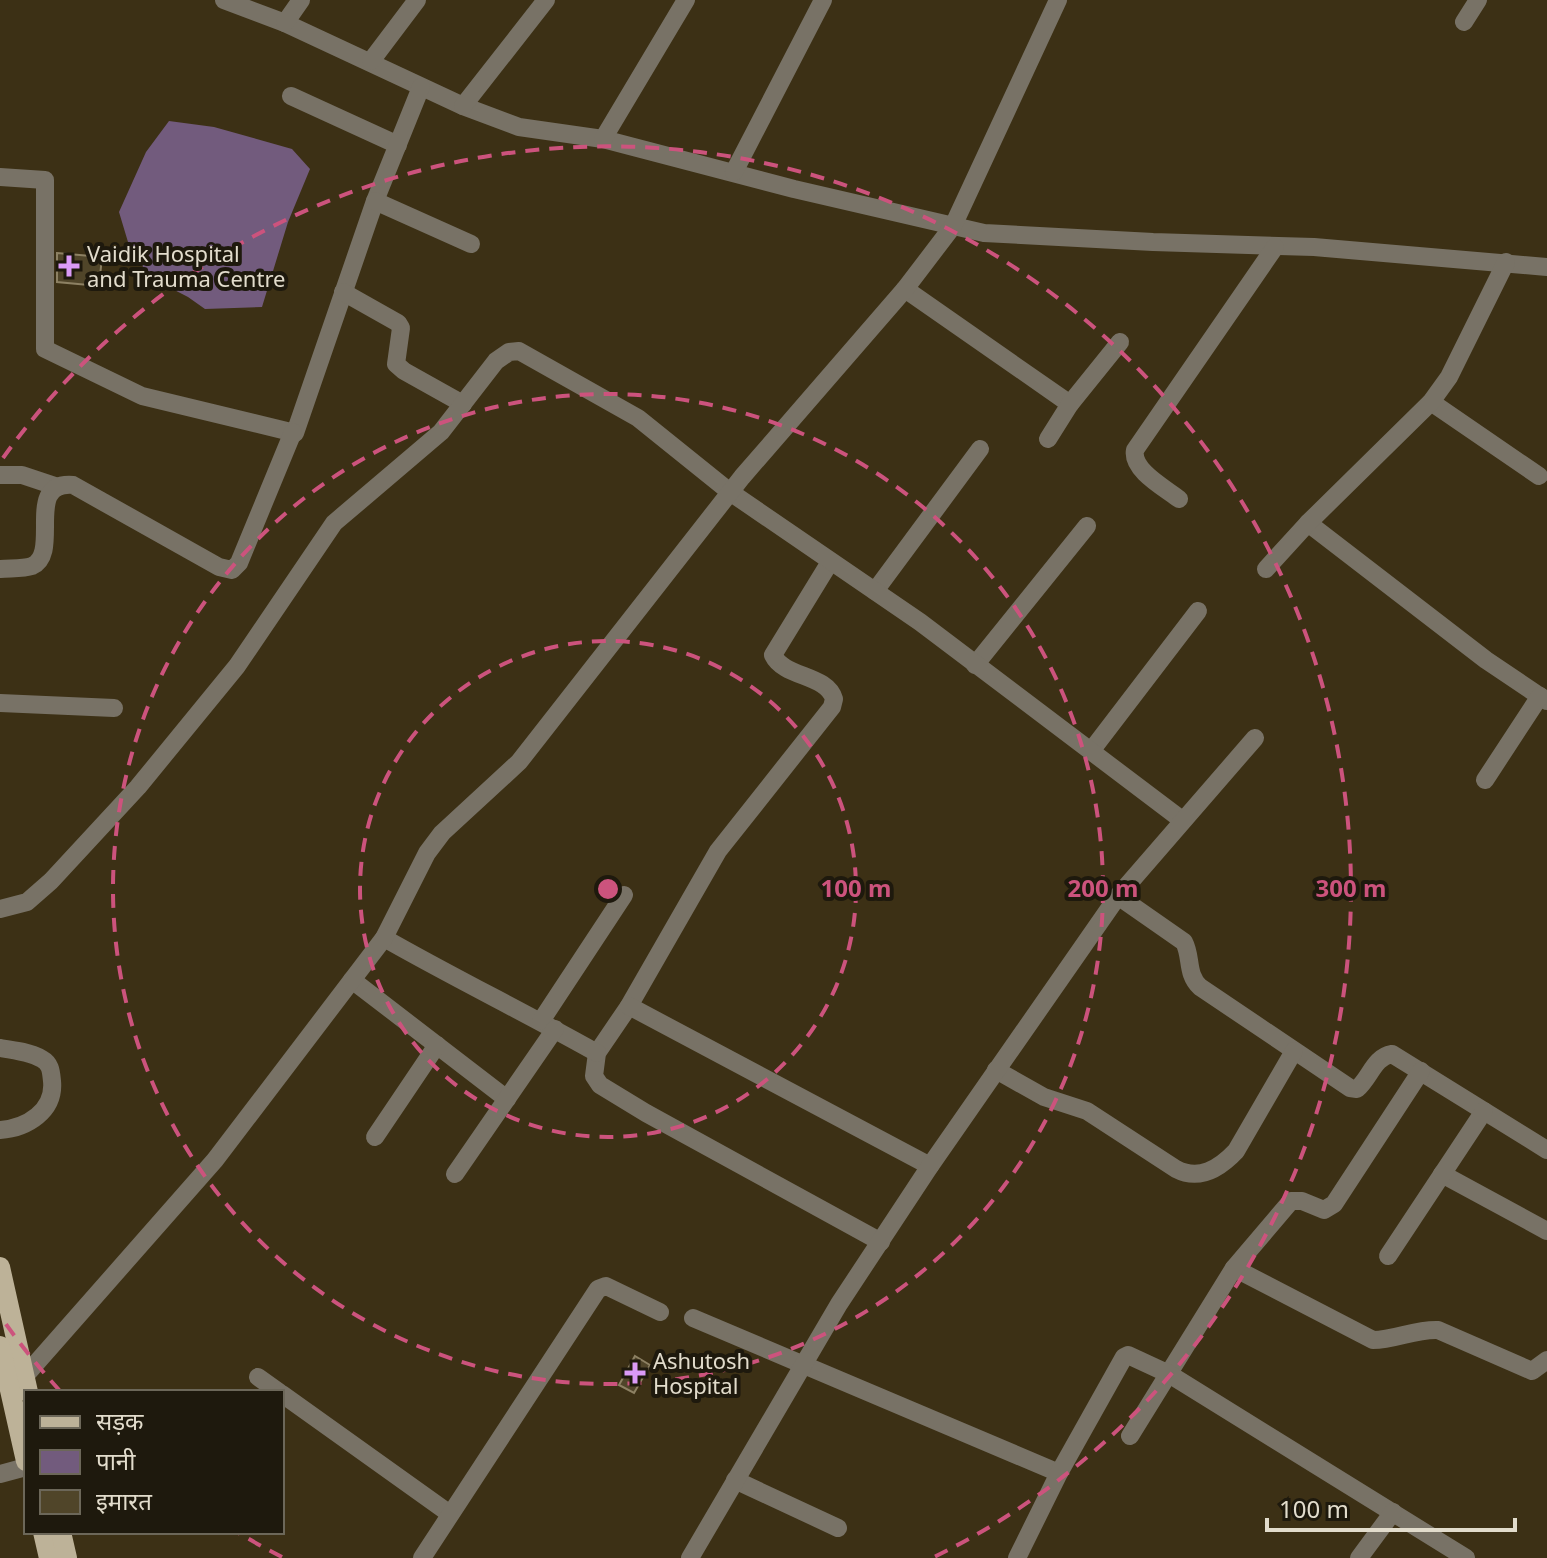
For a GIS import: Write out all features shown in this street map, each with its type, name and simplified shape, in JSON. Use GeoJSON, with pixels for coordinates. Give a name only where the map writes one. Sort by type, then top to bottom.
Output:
{"type":"FeatureCollection","features":[{"type":"Feature","properties":{"kind":"main road"},"geometry":{"type":"LineString","coordinates":[[0,1267],[26,1384]]}},
{"type":"Feature","properties":{"kind":"main road"},"geometry":{"type":"LineString","coordinates":[[0,1346],[24,1452]]}},
{"type":"Feature","properties":{"kind":"main road"},"geometry":{"type":"LineString","coordinates":[[43,1534],[49,1558]]}},
{"type":"Feature","properties":{"kind":"main road"},"geometry":{"type":"LineString","coordinates":[[61,1534],[67,1558]]}},
{"type":"Feature","properties":{"kind":"street"},"geometry":{"type":"LineString","coordinates":[[224,0],[285,23],[463,106],[519,127],[603,139],[984,233],[1314,247],[1547,267]]}},
{"type":"Feature","properties":{"kind":"street"},"geometry":{"type":"LineString","coordinates":[[285,23],[301,0]]}},
{"type":"Feature","properties":{"kind":"street"},"geometry":{"type":"LineString","coordinates":[[371,61],[417,0]]}},
{"type":"Feature","properties":{"kind":"street"},"geometry":{"type":"LineString","coordinates":[[463,106],[546,0]]}},
{"type":"Feature","properties":{"kind":"street"},"geometry":{"type":"LineString","coordinates":[[603,139],[686,0]]}},
{"type":"Feature","properties":{"kind":"street"},"geometry":{"type":"LineString","coordinates":[[734,172],[823,0]]}},
{"type":"Feature","properties":{"kind":"street"},"geometry":{"type":"LineString","coordinates":[[26,1384],[215,1160],[384,938],[427,853],[442,833],[519,762],[730,492],[905,289],[953,226],[1058,0]]}},
{"type":"Feature","properties":{"kind":"street"},"geometry":{"type":"LineString","coordinates":[[1464,22],[1478,0]]}},
{"type":"Feature","properties":{"kind":"street"},"geometry":{"type":"LineString","coordinates":[[0,569],[33,565],[39,561],[43,552],[46,502],[52,491],[62,484],[73,485],[219,567],[232,570],[239,563],[295,433],[375,201],[421,87]]}},
{"type":"Feature","properties":{"kind":"street"},"geometry":{"type":"LineString","coordinates":[[291,96],[398,145]]}},
{"type":"Feature","properties":{"kind":"street"},"geometry":{"type":"LineString","coordinates":[[0,177],[45,180],[45,349],[142,396],[293,432]]}},
{"type":"Feature","properties":{"kind":"street"},"geometry":{"type":"LineString","coordinates":[[375,201],[471,244]]}},
{"type":"Feature","properties":{"kind":"street"},"geometry":{"type":"LineString","coordinates":[[1179,499],[1138,466],[1135,450],[1275,247]]}},
{"type":"Feature","properties":{"kind":"street"},"geometry":{"type":"LineString","coordinates":[[1266,569],[1308,523],[1431,402],[1449,377],[1506,262]]}},
{"type":"Feature","properties":{"kind":"street"},"geometry":{"type":"LineString","coordinates":[[905,289],[1070,404]]}},
{"type":"Feature","properties":{"kind":"street"},"geometry":{"type":"LineString","coordinates":[[343,292],[398,323],[401,336],[396,364],[463,404]]}},
{"type":"Feature","properties":{"kind":"street"},"geometry":{"type":"LineString","coordinates":[[1048,439],[1070,404],[1120,342]]}},
{"type":"Feature","properties":{"kind":"street"},"geometry":{"type":"LineString","coordinates":[[0,909],[27,902],[127,799],[237,666],[329,530],[441,432],[496,361],[509,352],[519,351],[638,418],[730,492],[875,591],[1182,820]]}},
{"type":"Feature","properties":{"kind":"street"},"geometry":{"type":"LineString","coordinates":[[1431,402],[1539,476]]}},
{"type":"Feature","properties":{"kind":"street"},"geometry":{"type":"LineString","coordinates":[[875,591],[980,449]]}},
{"type":"Feature","properties":{"kind":"street"},"geometry":{"type":"LineString","coordinates":[[0,475],[22,475],[58,487]]}},
{"type":"Feature","properties":{"kind":"street"},"geometry":{"type":"LineString","coordinates":[[1308,523],[1486,660],[1544,699],[1485,780]]}},
{"type":"Feature","properties":{"kind":"street"},"geometry":{"type":"LineString","coordinates":[[975,665],[1087,526]]}},
{"type":"Feature","properties":{"kind":"street"},"geometry":{"type":"LineString","coordinates":[[830,562],[773,655],[779,663],[827,688],[834,699],[832,707],[718,851],[629,1006],[597,1053],[594,1076],[600,1085],[646,1113],[881,1242]]}},
{"type":"Feature","properties":{"kind":"street"},"geometry":{"type":"LineString","coordinates":[[1091,751],[1198,611]]}},
{"type":"Feature","properties":{"kind":"street"},"geometry":{"type":"LineString","coordinates":[[0,703],[114,708]]}},
{"type":"Feature","properties":{"kind":"street"},"geometry":{"type":"LineString","coordinates":[[690,1558],[839,1304],[996,1070],[1118,896],[1255,738]]}},
{"type":"Feature","properties":{"kind":"street"},"geometry":{"type":"LineString","coordinates":[[455,1174],[507,1099],[624,895]]}},
{"type":"Feature","properties":{"kind":"street"},"geometry":{"type":"LineString","coordinates":[[1118,896],[1184,942],[1193,981],[1200,987],[1350,1088],[1357,1089],[1386,1054],[1392,1054],[1547,1150]]}},
{"type":"Feature","properties":{"kind":"street"},"geometry":{"type":"LineString","coordinates":[[384,938],[456,980],[597,1053]]}},
{"type":"Feature","properties":{"kind":"street"},"geometry":{"type":"LineString","coordinates":[[352,980],[507,1099]]}},
{"type":"Feature","properties":{"kind":"street"},"geometry":{"type":"LineString","coordinates":[[629,1006],[930,1166]]}},
{"type":"Feature","properties":{"kind":"street"},"geometry":{"type":"LineString","coordinates":[[375,1137],[437,1045]]}},
{"type":"Feature","properties":{"kind":"street"},"geometry":{"type":"LineString","coordinates":[[0,1048],[44,1060],[51,1068],[53,1088],[49,1104],[39,1116],[25,1124],[0,1130]]}},
{"type":"Feature","properties":{"kind":"street"},"geometry":{"type":"LineString","coordinates":[[996,1070],[1044,1097],[1087,1111],[1188,1176],[1199,1175],[1226,1161],[1236,1151],[1294,1051]]}},
{"type":"Feature","properties":{"kind":"street"},"geometry":{"type":"LineString","coordinates":[[1130,1436],[1234,1268],[1291,1201],[1302,1201],[1324,1210],[1334,1204],[1421,1071]]}},
{"type":"Feature","properties":{"kind":"street"},"geometry":{"type":"LineString","coordinates":[[1388,1256],[1484,1111]]}},
{"type":"Feature","properties":{"kind":"street"},"geometry":{"type":"LineString","coordinates":[[1442,1174],[1547,1231]]}},
{"type":"Feature","properties":{"kind":"street"},"geometry":{"type":"LineString","coordinates":[[1234,1268],[1373,1340],[1386,1340],[1425,1329],[1438,1330],[1532,1371],[1547,1360]]}},
{"type":"Feature","properties":{"kind":"street"},"geometry":{"type":"LineString","coordinates":[[422,1558],[598,1289],[606,1286],[660,1312]]}},
{"type":"Feature","properties":{"kind":"street"},"geometry":{"type":"LineString","coordinates":[[693,1318],[1059,1473]]}},
{"type":"Feature","properties":{"kind":"street"},"geometry":{"type":"LineString","coordinates":[[1017,1558],[1059,1473],[1124,1357],[1131,1355],[1169,1374],[1466,1558]]}},
{"type":"Feature","properties":{"kind":"street"},"geometry":{"type":"LineString","coordinates":[[258,1377],[276,1390]]}},
{"type":"Feature","properties":{"kind":"street"},"geometry":{"type":"LineString","coordinates":[[284,1396],[450,1514]]}},
{"type":"Feature","properties":{"kind":"street"},"geometry":{"type":"LineString","coordinates":[[0,1474],[24,1468]]}},
{"type":"Feature","properties":{"kind":"street"},"geometry":{"type":"LineString","coordinates":[[735,1480],[838,1528]]}},
{"type":"Feature","properties":{"kind":"street"},"geometry":{"type":"LineString","coordinates":[[1359,1558],[1393,1512]]}},
{"type":"Feature","properties":{"kind":"water"},"geometry":{"type":"Polygon","coordinates":[[[169,121],[214,127],[292,149],[310,169],[288,222],[262,307],[205,309],[153,279],[131,252],[119,212],[146,152],[169,121]]]}},
{"type":"Feature","properties":{"kind":"building"},"geometry":{"type":"Polygon","coordinates":[[[57,253],[102,257],[99,286],[57,282],[57,253]]]}},
{"type":"Feature","properties":{"kind":"building"},"geometry":{"type":"Polygon","coordinates":[[[635,1356],[650,1365],[634,1393],[619,1385],[635,1356]]]}},
{"type":"Feature","properties":{"kind":"place","name":"Vaidik Hospital and Trauma Centre"},"geometry":{"type":"Point","coordinates":[69,266]}},
{"type":"Feature","properties":{"kind":"place","name":"Ashutosh Hospital"},"geometry":{"type":"Point","coordinates":[635,1373]}}]}
